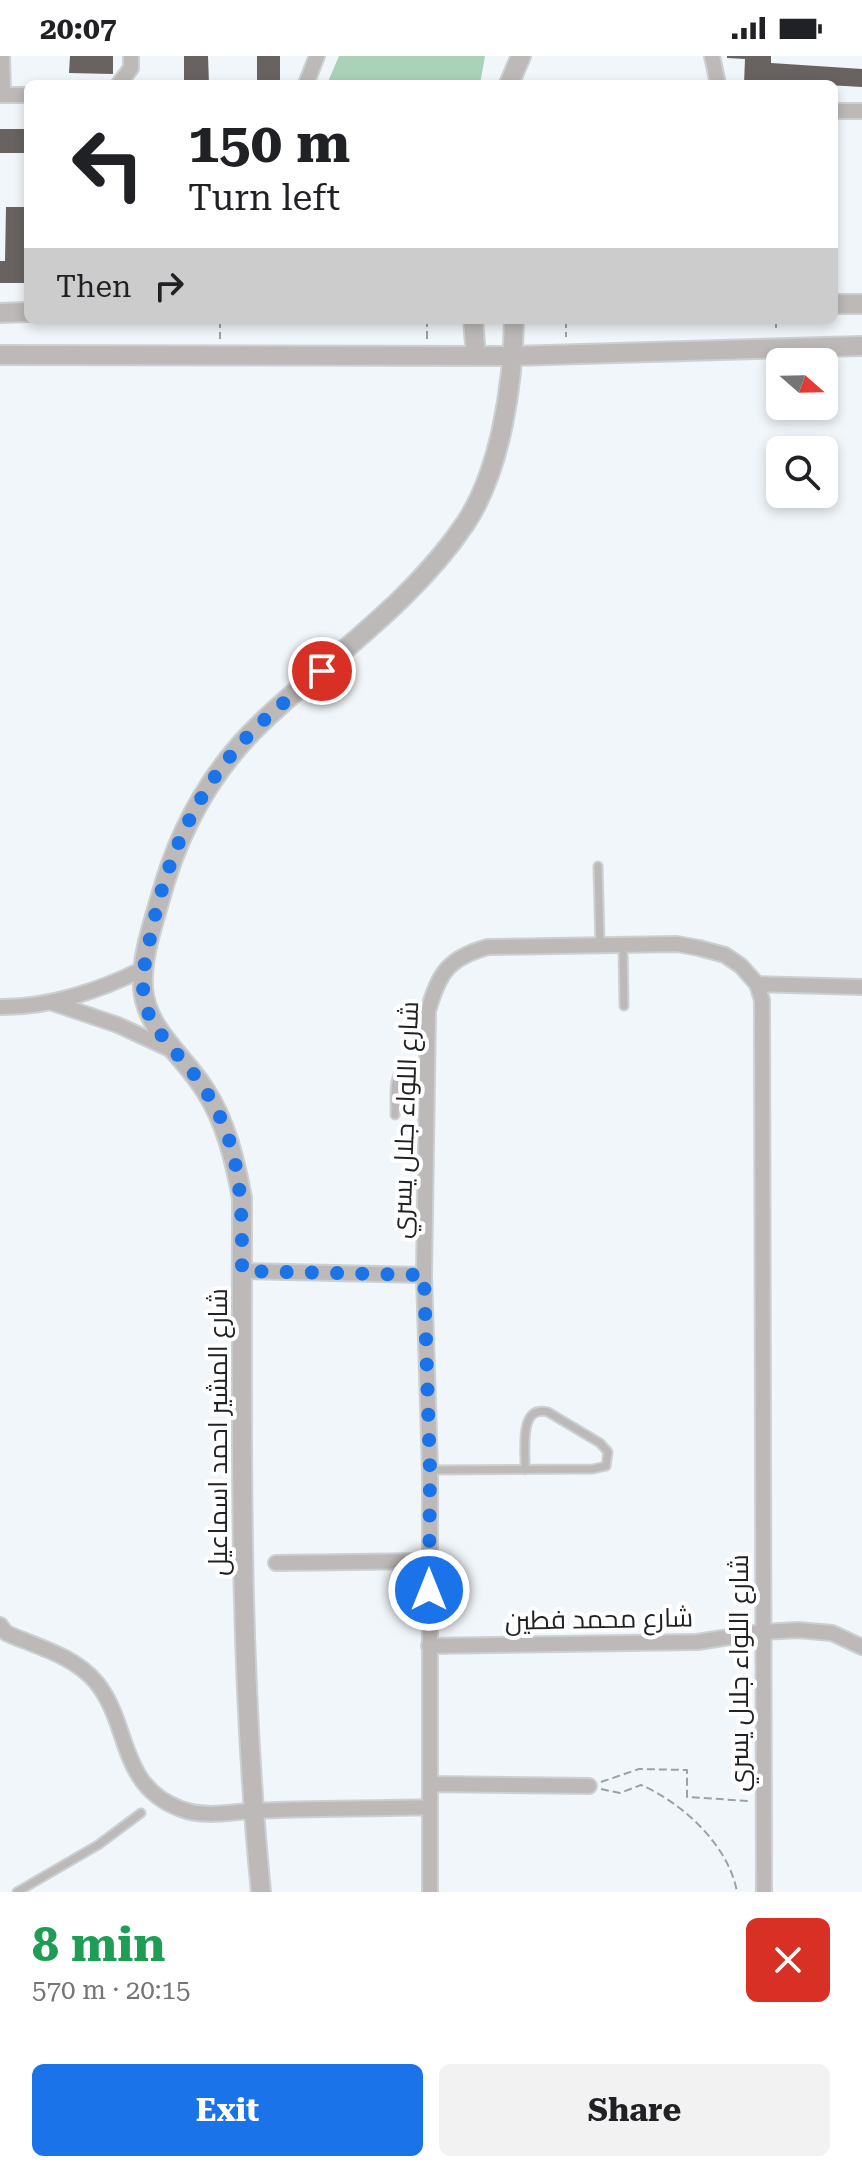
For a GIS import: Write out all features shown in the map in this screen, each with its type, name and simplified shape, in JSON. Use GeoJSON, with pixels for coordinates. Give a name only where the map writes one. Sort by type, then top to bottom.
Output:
{"type":"FeatureCollection","features":[{"type":"Feature","properties":{"kind":"street"},"geometry":{"type":"LineString","coordinates":[[2,56],[2,95],[24,95]]}},
{"type":"Feature","properties":{"kind":"street"},"geometry":{"type":"LineString","coordinates":[[122,80],[131,68],[131,56]]}},
{"type":"Feature","properties":{"kind":"street"},"geometry":{"type":"LineString","coordinates":[[308,80],[317,56]]}},
{"type":"Feature","properties":{"kind":"street"},"geometry":{"type":"LineString","coordinates":[[511,80],[521,56]]}},
{"type":"Feature","properties":{"kind":"street"},"geometry":{"type":"LineString","coordinates":[[712,56],[717,80]]}},
{"type":"Feature","properties":{"kind":"street"},"geometry":{"type":"LineString","coordinates":[[838,111],[862,111]]}},
{"type":"Feature","properties":{"kind":"street"},"geometry":{"type":"LineString","coordinates":[[838,304],[862,304]]}},
{"type":"Feature","properties":{"kind":"street"},"geometry":{"type":"LineString","coordinates":[[0,313],[24,312]]}},
{"type":"Feature","properties":{"kind":"street"},"geometry":{"type":"LineString","coordinates":[[473,324],[476,356]]}},
{"type":"Feature","properties":{"kind":"street","name":"شارع المشير احمد اسماعيل"},"geometry":{"type":"LineString","coordinates":[[261,1892],[253,1811],[245,1660],[242,1198],[235,1159],[205,1090],[150,1017],[145,1003],[143,969],[168,866],[188,820],[210,784],[260,724],[425,574],[467,521],[487,477],[499,439],[514,324]]}},
{"type":"Feature","properties":{"kind":"street"},"geometry":{"type":"LineString","coordinates":[[0,355],[512,356],[862,346]]}},
{"type":"Feature","properties":{"kind":"street","name":"شارع اللواء جلال يسري"},"geometry":{"type":"LineString","coordinates":[[430,1892],[430,1470],[424,1275],[428,1011],[444,970],[464,953],[488,947],[677,944],[725,955],[741,966],[757,984],[762,1000],[764,1892]]}},
{"type":"Feature","properties":{"kind":"street"},"geometry":{"type":"LineString","coordinates":[[0,1007],[46,1001],[102,987],[143,969]]}},
{"type":"Feature","properties":{"kind":"street"},"geometry":{"type":"LineString","coordinates":[[757,984],[862,987]]}},
{"type":"Feature","properties":{"kind":"street"},"geometry":{"type":"LineString","coordinates":[[46,1001],[85,1012],[174,1051]]}},
{"type":"Feature","properties":{"kind":"street"},"geometry":{"type":"LineString","coordinates":[[242,1271],[424,1275]]}},
{"type":"Feature","properties":{"kind":"street"},"geometry":{"type":"LineString","coordinates":[[276,1563],[429,1561]]}},
{"type":"Feature","properties":{"kind":"street"},"geometry":{"type":"LineString","coordinates":[[0,1625],[6,1633],[63,1656],[81,1667],[96,1682],[108,1700],[133,1769],[146,1786],[182,1810],[203,1813],[430,1807]]}},
{"type":"Feature","properties":{"kind":"street","name":"شارع محمد فطين"},"geometry":{"type":"LineString","coordinates":[[429,1646],[697,1642],[762,1632],[816,1630],[847,1638],[862,1647]]}},
{"type":"Feature","properties":{"kind":"street"},"geometry":{"type":"LineString","coordinates":[[430,1784],[589,1786]]}},
{"type":"Feature","properties":{"kind":"lane"},"geometry":{"type":"LineString","coordinates":[[598,866],[600,945]]}},
{"type":"Feature","properties":{"kind":"lane"},"geometry":{"type":"LineString","coordinates":[[623,945],[624,1006]]}},
{"type":"Feature","properties":{"kind":"lane"},"geometry":{"type":"LineString","coordinates":[[395,1115],[399,1070],[409,1062],[426,1062]]}},
{"type":"Feature","properties":{"kind":"lane"},"geometry":{"type":"LineString","coordinates":[[430,1470],[525,1470],[593,1469],[606,1466],[608,1452],[600,1443],[540,1410],[533,1412],[527,1420],[525,1470]]}},
{"type":"Feature","properties":{"kind":"lane"},"geometry":{"type":"LineString","coordinates":[[17,1892],[98,1845],[141,1813]]}},
{"type":"Feature","properties":{"kind":"path"},"geometry":{"type":"LineString","coordinates":[[220,324],[220,354]]}},
{"type":"Feature","properties":{"kind":"path"},"geometry":{"type":"LineString","coordinates":[[427,324],[427,356]]}},
{"type":"Feature","properties":{"kind":"path"},"geometry":{"type":"LineString","coordinates":[[566,324],[567,354]]}},
{"type":"Feature","properties":{"kind":"path"},"geometry":{"type":"LineString","coordinates":[[589,1786],[639,1769],[687,1770],[687,1797],[763,1802]]}},
{"type":"Feature","properties":{"kind":"path"},"geometry":{"type":"LineString","coordinates":[[589,1786],[620,1793],[641,1785],[677,1806],[707,1834],[735,1878],[737,1892]]}},
{"type":"Feature","properties":{"kind":"green space"},"geometry":{"type":"Polygon","coordinates":[[[339,56],[485,56],[481,80],[329,80],[339,56]]]}},
{"type":"Feature","properties":{"kind":"building"},"geometry":{"type":"Polygon","coordinates":[[[70,56],[113,56],[113,74],[69,73],[70,56]]]}},
{"type":"Feature","properties":{"kind":"building"},"geometry":{"type":"Polygon","coordinates":[[[184,56],[208,56],[209,80],[184,80],[184,56]]]}},
{"type":"Feature","properties":{"kind":"building"},"geometry":{"type":"Polygon","coordinates":[[[257,56],[280,56],[280,80],[257,80],[257,56]]]}},
{"type":"Feature","properties":{"kind":"building"},"geometry":{"type":"Polygon","coordinates":[[[771,56],[771,63],[862,69],[862,87],[838,86],[838,80],[744,80],[745,59],[727,58],[771,56]]]}},
{"type":"Feature","properties":{"kind":"building"},"geometry":{"type":"Polygon","coordinates":[[[0,129],[24,129],[24,153],[0,153],[0,129]]]}},
{"type":"Feature","properties":{"kind":"building"},"geometry":{"type":"Polygon","coordinates":[[[6,207],[24,207],[24,283],[0,283],[0,261],[5,261],[6,207]]]}},
{"type":"Feature","properties":{"kind":"route"},"geometry":{"type":"LineString","coordinates":[[322,671],[260,724],[210,784],[188,820],[168,866],[143,969],[143,986],[150,1017],[205,1090],[235,1159],[242,1198],[242,1271],[424,1275],[430,1470],[429,1590]]}}]}
